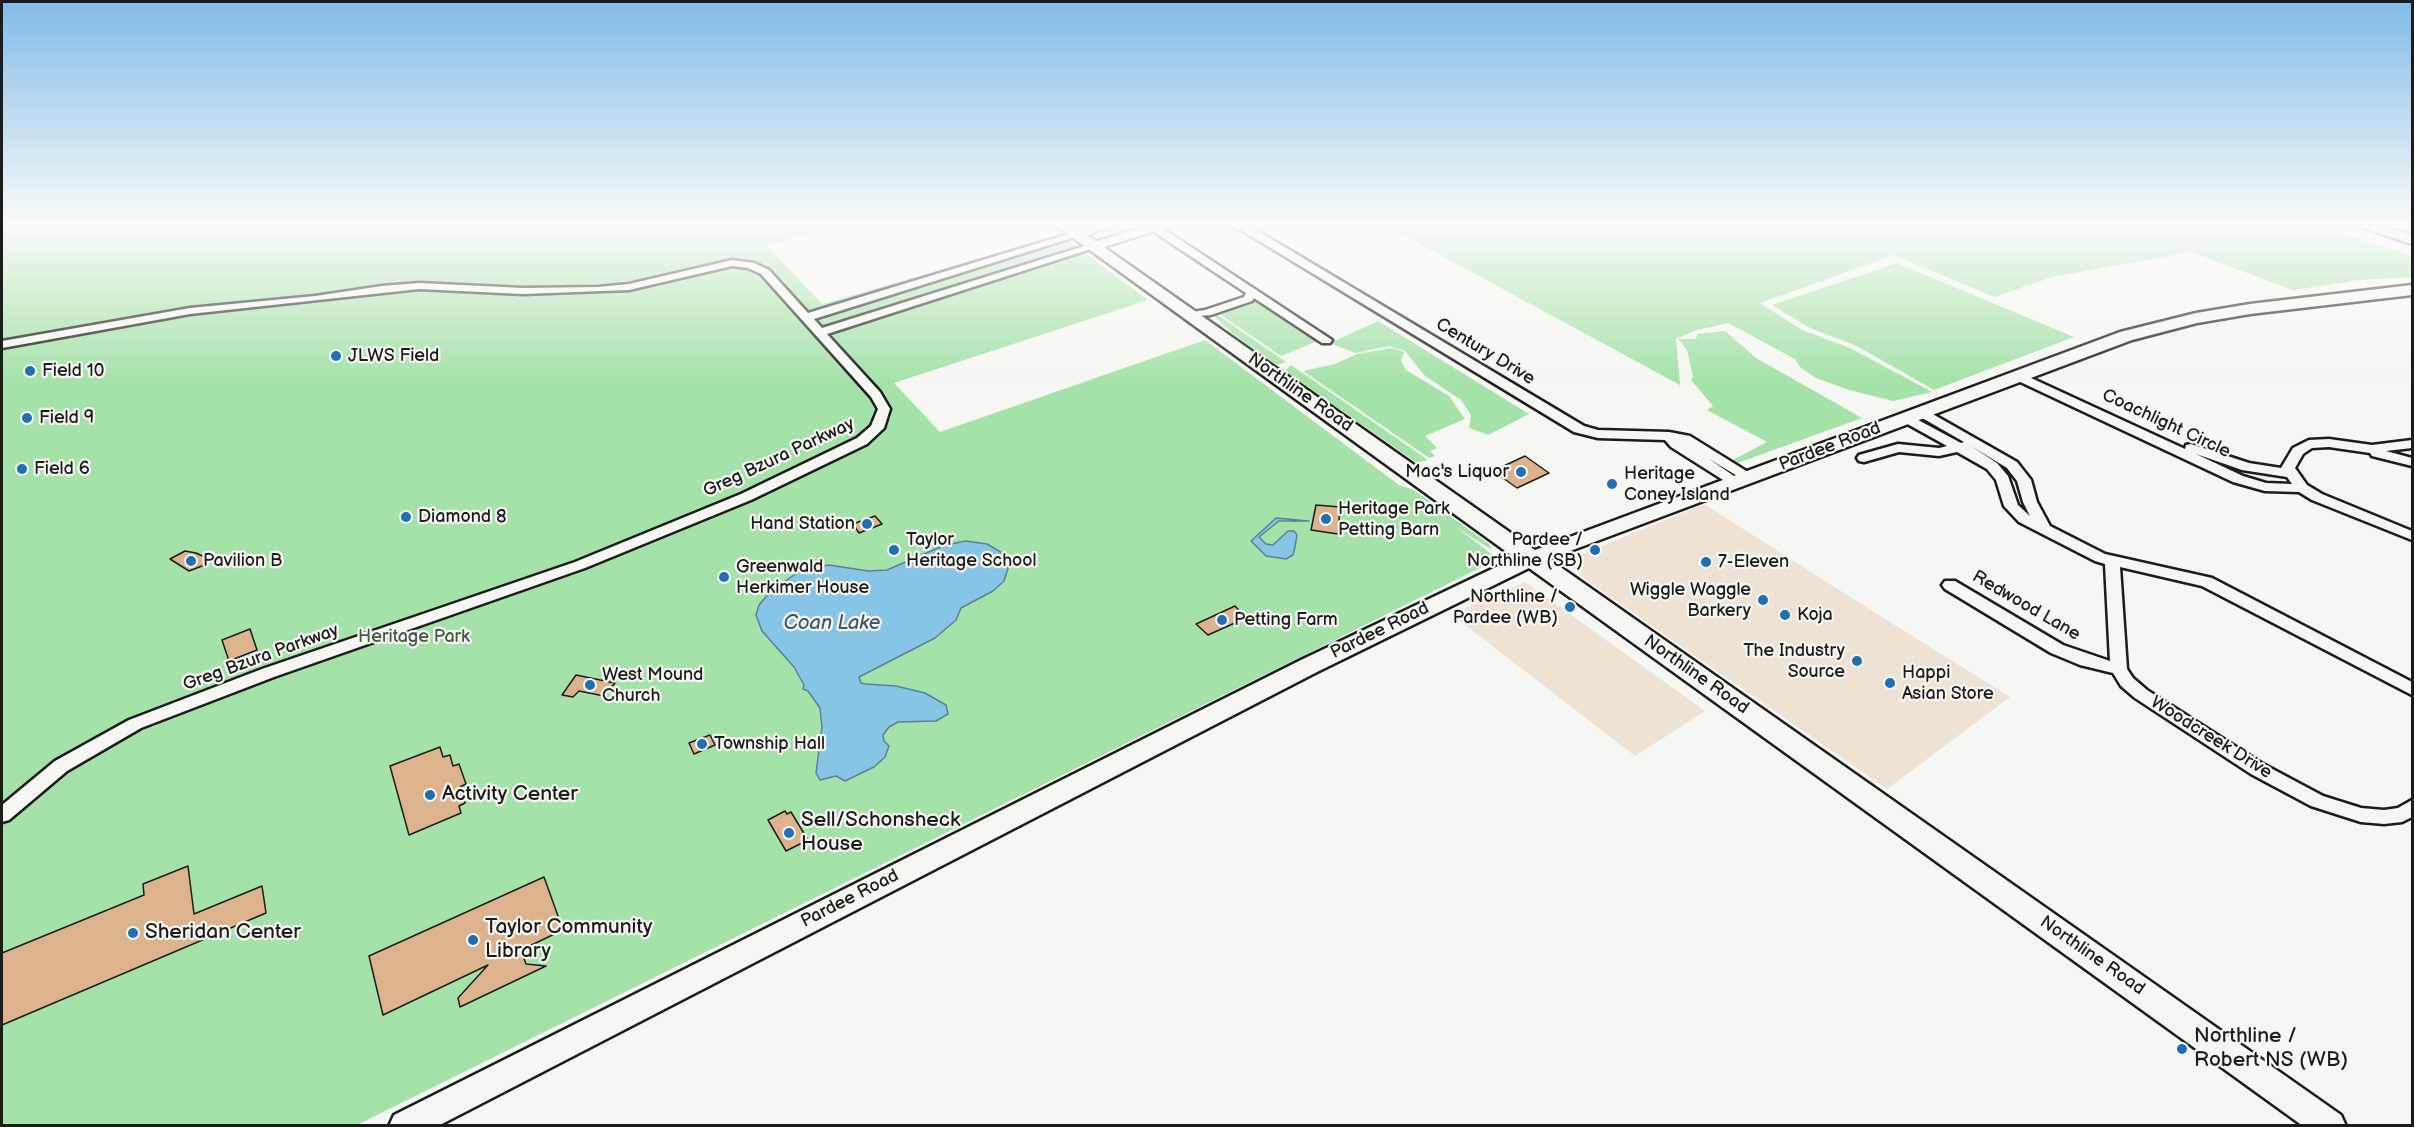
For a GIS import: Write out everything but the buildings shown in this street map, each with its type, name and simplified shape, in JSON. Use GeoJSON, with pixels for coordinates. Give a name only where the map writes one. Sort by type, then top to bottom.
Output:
{"type":"FeatureCollection","features":[{"type":"Feature","properties":{"kind":"main road","name":"Northline Road"},"geometry":{"type":"LineString","coordinates":[[1135,277],[2330,1125]]}},
{"type":"Feature","properties":{"kind":"main road","name":"Pardee Road"},"geometry":{"type":"LineString","coordinates":[[405,1125],[1309,666],[1532,558],[2126,336],[2196,318],[2250,309],[2412,290]]}},
{"type":"Feature","properties":{"kind":"street","name":"Greg Bzura Parkway"},"geometry":{"type":"LineString","coordinates":[[2,344],[190,311],[315,299],[382,289],[452,286],[523,291],[598,290],[628,287],[673,277]]}},
{"type":"Feature","properties":{"kind":"street","name":"Greg Bzura Parkway"},"geometry":{"type":"LineString","coordinates":[[2,815],[61,766],[135,724],[268,673],[580,565],[746,496],[861,441],[877,428],[884,409],[876,395],[769,277]]}},
{"type":"Feature","properties":{"kind":"street"},"geometry":{"type":"LineString","coordinates":[[807,318],[940,277]]}},
{"type":"Feature","properties":{"kind":"street"},"geometry":{"type":"LineString","coordinates":[[820,332],[996,277]]}},
{"type":"Feature","properties":{"kind":"street"},"geometry":{"type":"LineString","coordinates":[[1229,277],[1326,340]]}},
{"type":"Feature","properties":{"kind":"street","name":"Century Drive"},"geometry":{"type":"LineString","coordinates":[[1326,277],[1579,429],[1598,434],[1669,436],[1676,444],[1743,480]]}},
{"type":"Feature","properties":{"kind":"street"},"geometry":{"type":"LineString","coordinates":[[1190,315],[1207,313],[1248,298],[1252,292]]}},
{"type":"Feature","properties":{"kind":"street","name":"Coachlight Circle"},"geometry":{"type":"LineString","coordinates":[[2026,373],[2192,448],[2247,467],[2289,473],[2302,488],[2326,502],[2412,536]]}},
{"type":"Feature","properties":{"kind":"street","name":"Coachlight Circle"},"geometry":{"type":"LineString","coordinates":[[2026,373],[2238,479],[2265,487],[2302,488]]}},
{"type":"Feature","properties":{"kind":"street"},"geometry":{"type":"LineString","coordinates":[[1914,415],[1966,445],[2012,465],[2024,480],[2030,502],[2044,529]]}},
{"type":"Feature","properties":{"kind":"street"},"geometry":{"type":"LineString","coordinates":[[2289,473],[2290,464],[2298,451],[2309,444],[2329,443],[2389,449],[2412,444]]}},
{"type":"Feature","properties":{"kind":"street"},"geometry":{"type":"LineString","coordinates":[[1864,458],[1898,448],[1939,452],[1966,445]]}},
{"type":"Feature","properties":{"kind":"street"},"geometry":{"type":"LineString","coordinates":[[1966,445],[1992,466],[2003,479],[2011,506],[2024,519],[2089,554],[2207,582],[2412,689]]}},
{"type":"Feature","properties":{"kind":"street"},"geometry":{"type":"LineString","coordinates":[[2357,447],[2412,462]]}},
{"type":"Feature","properties":{"kind":"street"},"geometry":{"type":"LineString","coordinates":[[2003,479],[2024,480]]}},
{"type":"Feature","properties":{"kind":"street"},"geometry":{"type":"LineString","coordinates":[[2112,561],[2119,669]]}},
{"type":"Feature","properties":{"kind":"street","name":"Redwood Lane"},"geometry":{"type":"LineString","coordinates":[[1950,585],[2057,649],[2086,661],[2119,669]]}},
{"type":"Feature","properties":{"kind":"street","name":"Woodcreek Drive"},"geometry":{"type":"LineString","coordinates":[[2119,669],[2127,682],[2150,700],[2257,769],[2317,801],[2338,809],[2373,816],[2402,815],[2412,807]]}},
{"type":"Feature","properties":{"kind":"shaded area"},"geometry":{"type":"Polygon","coordinates":[[[1704,504],[2010,697],[1887,789],[1586,580],[1566,561],[1704,504]]]}},
{"type":"Feature","properties":{"kind":"shaded area"},"geometry":{"type":"Polygon","coordinates":[[[1525,582],[1705,711],[1635,756],[1451,614],[1525,582]]]}},
{"type":"Feature","properties":{"kind":"green space","name":"Heritage Park"},"geometry":{"type":"Polygon","coordinates":[[[2,277],[796,277],[822,304],[917,277],[1117,277],[1148,300],[894,383],[940,432],[1205,340],[1399,485],[1414,490],[1489,544],[1492,550],[1456,527],[1498,559],[357,1125],[2,1126],[2,277]]]}},
{"type":"Feature","properties":{"kind":"green space"},"geometry":{"type":"Polygon","coordinates":[[[1480,277],[1834,277],[1760,303],[1802,330],[1850,348],[1932,392],[1893,401],[1849,390],[1816,378],[1800,367],[1795,359],[1728,323],[1697,330],[1676,339],[1680,385],[1480,277]]]}},
{"type":"Feature","properties":{"kind":"green space"},"geometry":{"type":"Polygon","coordinates":[[[1857,277],[1930,277],[2074,337],[1934,390],[1857,346],[1810,328],[1772,305],[1857,277]]]}},
{"type":"Feature","properties":{"kind":"green space"},"geometry":{"type":"Polygon","coordinates":[[[1945,277],[2054,277],[2052,277],[1994,297],[1945,277]]]}},
{"type":"Feature","properties":{"kind":"green space"},"geometry":{"type":"Polygon","coordinates":[[[2257,277],[2412,277],[2361,280],[2293,290],[2257,277]]]}},
{"type":"Feature","properties":{"kind":"green space"},"geometry":{"type":"Polygon","coordinates":[[[1249,301],[1260,303],[1318,341],[1281,356],[1217,312],[1249,301]]]}},
{"type":"Feature","properties":{"kind":"green space"},"geometry":{"type":"Polygon","coordinates":[[[1215,313],[1286,362],[1277,365],[1232,333],[1214,316],[1215,313]]]}},
{"type":"Feature","properties":{"kind":"green space"},"geometry":{"type":"Polygon","coordinates":[[[1378,321],[1529,414],[1488,435],[1469,428],[1471,415],[1461,400],[1424,375],[1405,351],[1389,346],[1355,353],[1330,343],[1378,321]]]}},
{"type":"Feature","properties":{"kind":"green space"},"geometry":{"type":"Polygon","coordinates":[[[1725,331],[1756,358],[1862,418],[1735,464],[1731,461],[1767,442],[1707,410],[1713,406],[1691,380],[1693,377],[1687,350],[1678,339],[1696,339],[1697,334],[1725,331]]]}},
{"type":"Feature","properties":{"kind":"green space"},"geometry":{"type":"Polygon","coordinates":[[[1392,348],[1404,352],[1401,361],[1406,370],[1449,396],[1465,419],[1425,436],[1437,448],[1430,451],[1435,456],[1429,458],[1303,371],[1335,364],[1357,354],[1392,348]]]}},
{"type":"Feature","properties":{"kind":"green space"},"geometry":{"type":"Polygon","coordinates":[[[1291,365],[1428,460],[1417,463],[1285,371],[1291,365]]]}},
{"type":"Feature","properties":{"kind":"water"},"geometry":{"type":"Polygon","coordinates":[[[1276,518],[1309,521],[1279,521],[1259,537],[1266,544],[1273,545],[1288,531],[1294,531],[1297,535],[1293,555],[1286,559],[1266,556],[1251,541],[1276,518]]]}},
{"type":"Feature","properties":{"kind":"water","name":"Coan Lake"},"geometry":{"type":"Polygon","coordinates":[[[966,541],[987,544],[1004,554],[1009,565],[1004,581],[993,591],[961,608],[956,620],[935,638],[859,677],[861,683],[896,686],[925,693],[946,705],[948,714],[936,721],[898,722],[889,727],[883,735],[884,741],[889,746],[885,757],[874,767],[845,781],[836,776],[820,780],[816,773],[822,727],[820,708],[808,691],[803,689],[804,685],[794,667],[762,631],[756,615],[759,605],[772,590],[803,569],[829,565],[868,571],[887,570],[945,545],[966,541]]]}},
{"type":"Feature","properties":{"kind":"place","name":"JLWS Field"},"geometry":{"type":"Point","coordinates":[336,356]}},
{"type":"Feature","properties":{"kind":"place","name":"Field 10"},"geometry":{"type":"Point","coordinates":[30,371]}},
{"type":"Feature","properties":{"kind":"place","name":"Field 9"},"geometry":{"type":"Point","coordinates":[27,418]}},
{"type":"Feature","properties":{"kind":"place","name":"Field 6"},"geometry":{"type":"Point","coordinates":[22,469]}},
{"type":"Feature","properties":{"kind":"place","name":"Mac's Liquor"},"geometry":{"type":"Point","coordinates":[1521,472]}},
{"type":"Feature","properties":{"kind":"place","name":"Heritage Coney Island"},"geometry":{"type":"Point","coordinates":[1612,484]}},
{"type":"Feature","properties":{"kind":"place","name":"Diamond 8"},"geometry":{"type":"Point","coordinates":[406,517]}},
{"type":"Feature","properties":{"kind":"place","name":"Heritage Park Petting Barn"},"geometry":{"type":"Point","coordinates":[1326,519]}},
{"type":"Feature","properties":{"kind":"place","name":"Hand Station"},"geometry":{"type":"Point","coordinates":[867,524]}},
{"type":"Feature","properties":{"kind":"place","name":"Taylor Heritage School"},"geometry":{"type":"Point","coordinates":[894,550]}},
{"type":"Feature","properties":{"kind":"place","name":"Pardee / Northline (SB)"},"geometry":{"type":"Point","coordinates":[1595,550]}},
{"type":"Feature","properties":{"kind":"place","name":"Pavilion B"},"geometry":{"type":"Point","coordinates":[191,561]}},
{"type":"Feature","properties":{"kind":"place","name":"7-Eleven"},"geometry":{"type":"Point","coordinates":[1706,562]}},
{"type":"Feature","properties":{"kind":"place","name":"Greenwald Herkimer House"},"geometry":{"type":"Point","coordinates":[724,577]}},
{"type":"Feature","properties":{"kind":"place","name":"Wiggle Waggle Barkery"},"geometry":{"type":"Point","coordinates":[1763,600]}},
{"type":"Feature","properties":{"kind":"place","name":"Northline / Pardee (WB)"},"geometry":{"type":"Point","coordinates":[1570,607]}},
{"type":"Feature","properties":{"kind":"place","name":"Koja"},"geometry":{"type":"Point","coordinates":[1785,615]}},
{"type":"Feature","properties":{"kind":"place","name":"Petting Farm"},"geometry":{"type":"Point","coordinates":[1222,620]}},
{"type":"Feature","properties":{"kind":"place","name":"The Industry Source"},"geometry":{"type":"Point","coordinates":[1857,661]}},
{"type":"Feature","properties":{"kind":"place","name":"Happi Asian Store"},"geometry":{"type":"Point","coordinates":[1890,683]}},
{"type":"Feature","properties":{"kind":"place","name":"West Mound Church"},"geometry":{"type":"Point","coordinates":[590,685]}},
{"type":"Feature","properties":{"kind":"place","name":"Township Hall"},"geometry":{"type":"Point","coordinates":[702,744]}},
{"type":"Feature","properties":{"kind":"place","name":"Activity Center"},"geometry":{"type":"Point","coordinates":[430,795]}},
{"type":"Feature","properties":{"kind":"place","name":"Sell/Schonsheck House"},"geometry":{"type":"Point","coordinates":[789,833]}},
{"type":"Feature","properties":{"kind":"place","name":"Sheridan Center"},"geometry":{"type":"Point","coordinates":[133,933]}},
{"type":"Feature","properties":{"kind":"place","name":"Taylor Community Library"},"geometry":{"type":"Point","coordinates":[473,940]}},
{"type":"Feature","properties":{"kind":"place","name":"Northline / Robert NS (WB)"},"geometry":{"type":"Point","coordinates":[2182,1049]}}]}
